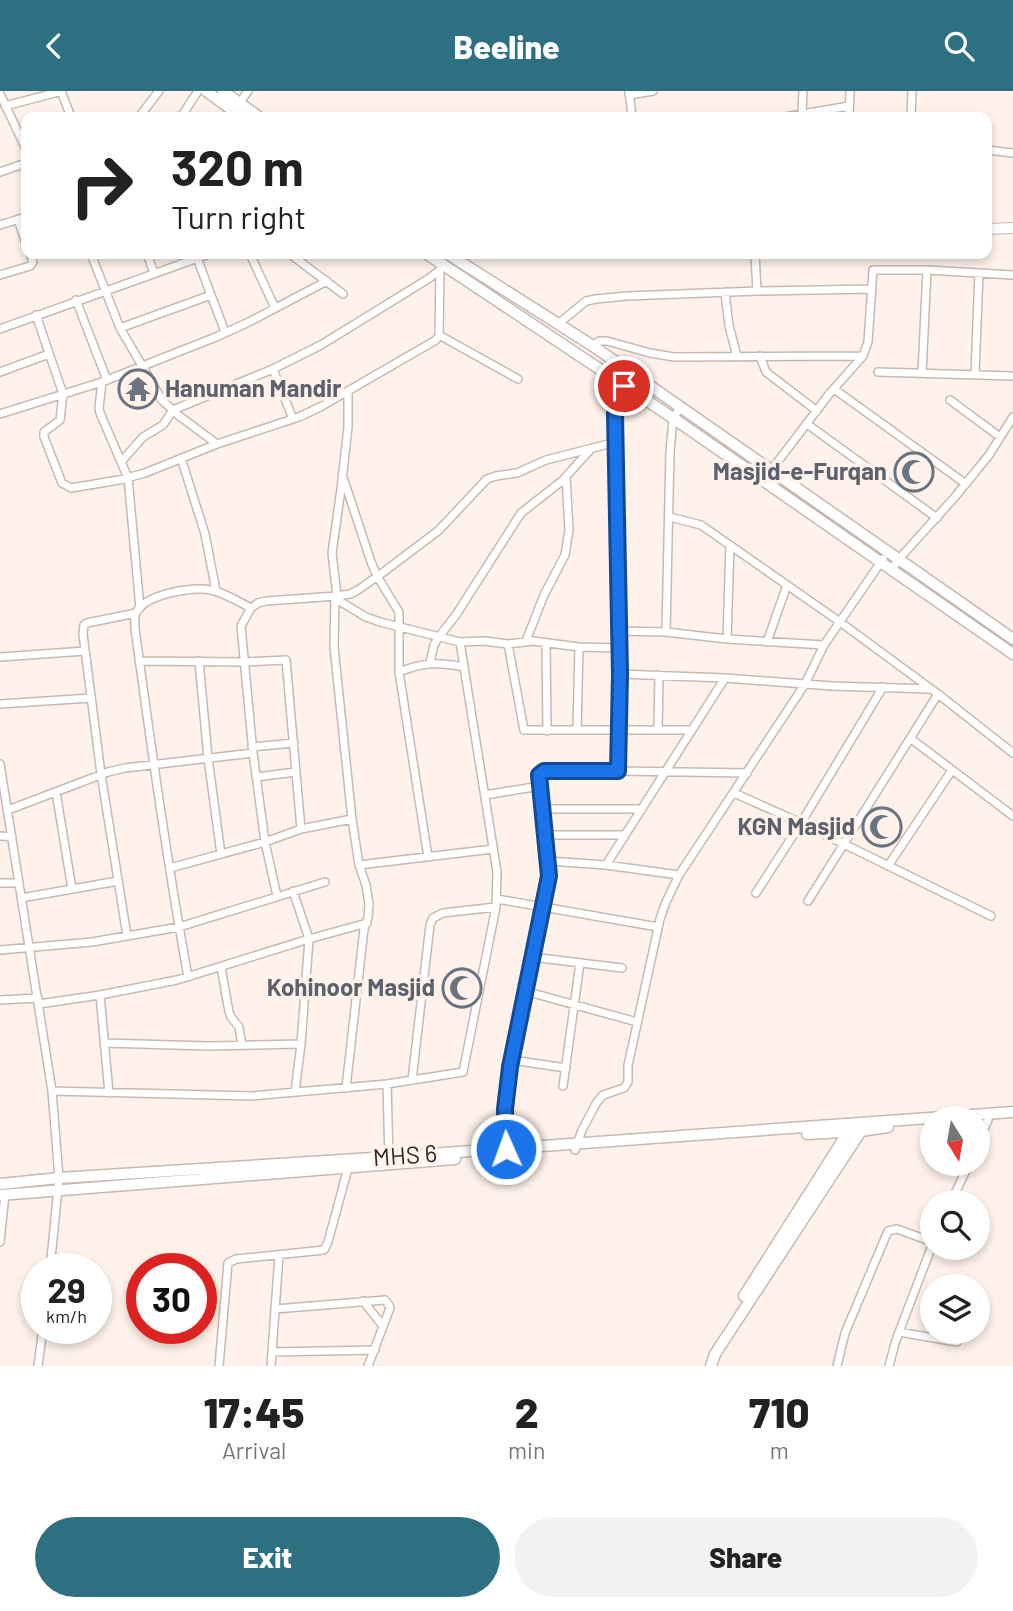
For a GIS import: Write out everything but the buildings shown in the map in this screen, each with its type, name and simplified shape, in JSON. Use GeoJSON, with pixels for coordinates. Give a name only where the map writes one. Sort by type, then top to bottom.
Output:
{"type":"FeatureCollection","features":[{"type":"Feature","properties":{"kind":"main road"},"geometry":{"type":"LineString","coordinates":[[205,91],[238,110]]}},
{"type":"Feature","properties":{"kind":"main road"},"geometry":{"type":"LineString","coordinates":[[223,91],[238,110]]}},
{"type":"Feature","properties":{"kind":"main road"},"geometry":{"type":"LineString","coordinates":[[450,260],[593,346],[771,471],[884,557]]}},
{"type":"Feature","properties":{"kind":"main road"},"geometry":{"type":"LineString","coordinates":[[450,260],[624,386],[764,481],[1013,639]]}},
{"type":"Feature","properties":{"kind":"main road"},"geometry":{"type":"LineString","coordinates":[[895,564],[1013,654]]}},
{"type":"Feature","properties":{"kind":"main road"},"geometry":{"type":"LineString","coordinates":[[2,1191],[59,1190],[348,1168],[389,1161],[856,1127],[1013,1112]]}},
{"type":"Feature","properties":{"kind":"main road"},"geometry":{"type":"LineString","coordinates":[[990,1120],[1013,1118]]}},
{"type":"Feature","properties":{"kind":"main road"},"geometry":{"type":"LineString","coordinates":[[856,1127],[920,1125]]}},
{"type":"Feature","properties":{"kind":"main road"},"geometry":{"type":"LineString","coordinates":[[704,1366],[704,1359],[856,1127]]}},
{"type":"Feature","properties":{"kind":"main road"},"geometry":{"type":"LineString","coordinates":[[710,1366],[715,1353],[856,1127]]}},
{"type":"Feature","properties":{"kind":"main road","name":"MHS 6"},"geometry":{"type":"LineString","coordinates":[[2,1191],[59,1178],[389,1161],[506,1149],[576,1147]]}},
{"type":"Feature","properties":{"kind":"street"},"geometry":{"type":"LineString","coordinates":[[5,106],[62,91],[69,112]]}},
{"type":"Feature","properties":{"kind":"street"},"geometry":{"type":"LineString","coordinates":[[143,112],[159,91]]}},
{"type":"Feature","properties":{"kind":"street"},"geometry":{"type":"LineString","coordinates":[[184,112],[198,91]]}},
{"type":"Feature","properties":{"kind":"street"},"geometry":{"type":"LineString","coordinates":[[238,110],[248,91]]}},
{"type":"Feature","properties":{"kind":"street"},"geometry":{"type":"LineString","coordinates":[[631,112],[629,93],[653,91]]}},
{"type":"Feature","properties":{"kind":"street"},"geometry":{"type":"LineString","coordinates":[[802,112],[803,91]]}},
{"type":"Feature","properties":{"kind":"street"},"geometry":{"type":"LineString","coordinates":[[849,112],[850,91]]}},
{"type":"Feature","properties":{"kind":"street"},"geometry":{"type":"LineString","coordinates":[[911,112],[912,91]]}},
{"type":"Feature","properties":{"kind":"street"},"geometry":{"type":"LineString","coordinates":[[0,94],[21,139]]}},
{"type":"Feature","properties":{"kind":"street"},"geometry":{"type":"LineString","coordinates":[[809,112],[849,106]]}},
{"type":"Feature","properties":{"kind":"street"},"geometry":{"type":"LineString","coordinates":[[992,151],[1013,153]]}},
{"type":"Feature","properties":{"kind":"street"},"geometry":{"type":"LineString","coordinates":[[0,171],[21,165]]}},
{"type":"Feature","properties":{"kind":"street"},"geometry":{"type":"LineString","coordinates":[[0,225],[21,218]]}},
{"type":"Feature","properties":{"kind":"street"},"geometry":{"type":"LineString","coordinates":[[18,219],[21,228]]}},
{"type":"Feature","properties":{"kind":"street"},"geometry":{"type":"LineString","coordinates":[[992,229],[1013,228]]}},
{"type":"Feature","properties":{"kind":"street"},"geometry":{"type":"LineString","coordinates":[[0,275],[30,266],[32,259]]}},
{"type":"Feature","properties":{"kind":"street"},"geometry":{"type":"LineString","coordinates":[[93,259],[121,328],[162,400],[217,444]]}},
{"type":"Feature","properties":{"kind":"street"},"geometry":{"type":"LineString","coordinates":[[149,259],[154,273]]}},
{"type":"Feature","properties":{"kind":"street"},"geometry":{"type":"LineString","coordinates":[[0,328],[194,259]]}},
{"type":"Feature","properties":{"kind":"street"},"geometry":{"type":"LineString","coordinates":[[197,259],[225,332]]}},
{"type":"Feature","properties":{"kind":"street"},"geometry":{"type":"LineString","coordinates":[[252,259],[275,308]]}},
{"type":"Feature","properties":{"kind":"street"},"geometry":{"type":"LineString","coordinates":[[297,259],[343,294]]}},
{"type":"Feature","properties":{"kind":"street"},"geometry":{"type":"LineString","coordinates":[[755,259],[757,291]]}},
{"type":"Feature","properties":{"kind":"street"},"geometry":{"type":"LineString","coordinates":[[36,315],[63,394],[60,420],[43,434],[62,483],[71,488],[128,478],[311,412],[436,340],[450,260]]}},
{"type":"Feature","properties":{"kind":"street"},"geometry":{"type":"LineString","coordinates":[[121,462],[143,437],[163,425],[173,410],[273,369],[321,345],[429,279],[450,260]]}},
{"type":"Feature","properties":{"kind":"street"},"geometry":{"type":"LineString","coordinates":[[764,481],[834,389],[863,356],[868,342],[873,270],[1013,275]]}},
{"type":"Feature","properties":{"kind":"street"},"geometry":{"type":"LineString","coordinates":[[922,373],[928,270]]}},
{"type":"Feature","properties":{"kind":"street"},"geometry":{"type":"LineString","coordinates":[[975,375],[979,273]]}},
{"type":"Feature","properties":{"kind":"street"},"geometry":{"type":"LineString","coordinates":[[0,414],[104,381],[225,332],[327,281]]}},
{"type":"Feature","properties":{"kind":"street"},"geometry":{"type":"LineString","coordinates":[[558,324],[586,301],[596,299],[725,292],[872,289]]}},
{"type":"Feature","properties":{"kind":"street"},"geometry":{"type":"LineString","coordinates":[[725,292],[729,326],[737,356]]}},
{"type":"Feature","properties":{"kind":"street"},"geometry":{"type":"LineString","coordinates":[[121,328],[211,295]]}},
{"type":"Feature","properties":{"kind":"street"},"geometry":{"type":"LineString","coordinates":[[76,300],[104,381],[100,414],[128,478],[138,610],[135,629],[188,978]]}},
{"type":"Feature","properties":{"kind":"street"},"geometry":{"type":"LineString","coordinates":[[439,335],[518,379]]}},
{"type":"Feature","properties":{"kind":"street"},"geometry":{"type":"LineString","coordinates":[[593,346],[599,341],[607,341],[660,355],[863,356]]}},
{"type":"Feature","properties":{"kind":"street"},"geometry":{"type":"LineString","coordinates":[[0,372],[49,354]]}},
{"type":"Feature","properties":{"kind":"street"},"geometry":{"type":"LineString","coordinates":[[760,356],[766,372],[817,411]]}},
{"type":"Feature","properties":{"kind":"street"},"geometry":{"type":"LineString","coordinates":[[273,369],[293,419]]}},
{"type":"Feature","properties":{"kind":"street"},"geometry":{"type":"LineString","coordinates":[[878,372],[1013,376]]}},
{"type":"Feature","properties":{"kind":"street"},"geometry":{"type":"LineString","coordinates":[[618,771],[620,674],[615,414],[624,386]]}},
{"type":"Feature","properties":{"kind":"street"},"geometry":{"type":"LineString","coordinates":[[834,389],[966,484]]}},
{"type":"Feature","properties":{"kind":"street"},"geometry":{"type":"LineString","coordinates":[[346,1088],[369,904],[359,865],[352,819],[334,647],[336,596],[332,553],[348,427],[348,391]]}},
{"type":"Feature","properties":{"kind":"street"},"geometry":{"type":"LineString","coordinates":[[950,400],[1000,437]]}},
{"type":"Feature","properties":{"kind":"street"},"geometry":{"type":"LineString","coordinates":[[666,632],[670,452],[673,418],[681,407]]}},
{"type":"Feature","properties":{"kind":"street"},"geometry":{"type":"LineString","coordinates":[[895,564],[966,484],[989,455],[1013,417]]}},
{"type":"Feature","properties":{"kind":"street"},"geometry":{"type":"LineString","coordinates":[[807,424],[937,518]]}},
{"type":"Feature","properties":{"kind":"street"},"geometry":{"type":"LineString","coordinates":[[277,896],[265,842],[244,661],[241,626],[251,608],[266,601],[350,594],[439,530],[487,479],[517,473],[546,460],[616,442]]}},
{"type":"Feature","properties":{"kind":"street"},"geometry":{"type":"LineString","coordinates":[[430,663],[438,638],[456,615],[522,513],[548,494],[590,450]]}},
{"type":"Feature","properties":{"kind":"street"},"geometry":{"type":"LineString","coordinates":[[181,458],[205,534],[216,591]]}},
{"type":"Feature","properties":{"kind":"street"},"geometry":{"type":"LineString","coordinates":[[342,476],[377,576],[397,607],[400,628],[399,672],[428,857]]}},
{"type":"Feature","properties":{"kind":"street"},"geometry":{"type":"LineString","coordinates":[[526,641],[544,595],[565,555],[569,530],[566,477]]}},
{"type":"Feature","properties":{"kind":"street"},"geometry":{"type":"LineString","coordinates":[[670,517],[701,524],[840,622],[1013,753]]}},
{"type":"Feature","properties":{"kind":"street"},"geometry":{"type":"LineString","coordinates":[[727,639],[730,545]]}},
{"type":"Feature","properties":{"kind":"street"},"geometry":{"type":"LineString","coordinates":[[576,1147],[597,1102],[603,1095],[626,1085],[658,927],[679,875],[805,684],[824,645],[884,557]]}},
{"type":"Feature","properties":{"kind":"street"},"geometry":{"type":"LineString","coordinates":[[767,642],[787,585]]}},
{"type":"Feature","properties":{"kind":"street"},"geometry":{"type":"LineString","coordinates":[[127,936],[101,774],[83,629],[87,623],[138,610],[156,598],[198,588],[216,591],[251,608]]}},
{"type":"Feature","properties":{"kind":"street"},"geometry":{"type":"LineString","coordinates":[[336,596],[366,617],[438,638],[460,642],[508,644],[526,641],[619,648]]}},
{"type":"Feature","properties":{"kind":"street"},"geometry":{"type":"LineString","coordinates":[[619,631],[666,632],[824,645]]}},
{"type":"Feature","properties":{"kind":"street"},"geometry":{"type":"LineString","coordinates":[[52,1091],[252,1096],[387,1084],[463,1072],[496,903],[497,872],[460,642]]}},
{"type":"Feature","properties":{"kind":"street"},"geometry":{"type":"LineString","coordinates":[[547,643],[547,731]]}},
{"type":"Feature","properties":{"kind":"street"},"geometry":{"type":"LineString","coordinates":[[508,644],[523,727],[526,731],[692,730]]}},
{"type":"Feature","properties":{"kind":"street"},"geometry":{"type":"LineString","coordinates":[[577,730],[579,647]]}},
{"type":"Feature","properties":{"kind":"street"},"geometry":{"type":"LineString","coordinates":[[0,657],[85,651]]}},
{"type":"Feature","properties":{"kind":"street"},"geometry":{"type":"LineString","coordinates":[[139,661],[284,659],[287,662],[301,829]]}},
{"type":"Feature","properties":{"kind":"street"},"geometry":{"type":"LineString","coordinates":[[199,661],[221,854]]}},
{"type":"Feature","properties":{"kind":"street"},"geometry":{"type":"LineString","coordinates":[[399,672],[430,663],[464,667]]}},
{"type":"Feature","properties":{"kind":"street"},"geometry":{"type":"LineString","coordinates":[[620,674],[934,691]]}},
{"type":"Feature","properties":{"kind":"street"},"geometry":{"type":"LineString","coordinates":[[658,730],[659,675]]}},
{"type":"Feature","properties":{"kind":"street"},"geometry":{"type":"LineString","coordinates":[[606,865],[724,678]]}},
{"type":"Feature","properties":{"kind":"street"},"geometry":{"type":"LineString","coordinates":[[756,893],[883,687]]}},
{"type":"Feature","properties":{"kind":"street"},"geometry":{"type":"LineString","coordinates":[[808,901],[842,843],[910,739],[934,691]]}},
{"type":"Feature","properties":{"kind":"street"},"geometry":{"type":"LineString","coordinates":[[0,704],[91,698]]}},
{"type":"Feature","properties":{"kind":"street"},"geometry":{"type":"LineString","coordinates":[[910,739],[1013,816]]}},
{"type":"Feature","properties":{"kind":"street"},"geometry":{"type":"LineString","coordinates":[[8,810],[101,774],[125,768],[208,758],[294,743]]}},
{"type":"Feature","properties":{"kind":"street"},"geometry":{"type":"LineString","coordinates":[[0,764],[52,1091],[59,1190],[52,1253]]}},
{"type":"Feature","properties":{"kind":"street"},"geometry":{"type":"LineString","coordinates":[[888,866],[952,770]]}},
{"type":"Feature","properties":{"kind":"street"},"geometry":{"type":"LineString","coordinates":[[506,1149],[505,1109],[512,1060],[548,884],[549,861],[539,775],[544,771],[747,773]]}},
{"type":"Feature","properties":{"kind":"street"},"geometry":{"type":"LineString","coordinates":[[256,777],[296,772]]}},
{"type":"Feature","properties":{"kind":"street"},"geometry":{"type":"LineString","coordinates":[[485,795],[540,786]]}},
{"type":"Feature","properties":{"kind":"street"},"geometry":{"type":"LineString","coordinates":[[56,792],[72,889]]}},
{"type":"Feature","properties":{"kind":"street"},"geometry":{"type":"LineString","coordinates":[[734,793],[991,916]]}},
{"type":"Feature","properties":{"kind":"street"},"geometry":{"type":"LineString","coordinates":[[543,809],[642,809]]}},
{"type":"Feature","properties":{"kind":"street"},"geometry":{"type":"LineString","coordinates":[[170,868],[265,842],[301,829],[352,819]]}},
{"type":"Feature","properties":{"kind":"street"},"geometry":{"type":"LineString","coordinates":[[546,835],[625,835]]}},
{"type":"Feature","properties":{"kind":"street"},"geometry":{"type":"LineString","coordinates":[[0,837],[12,837]]}},
{"type":"Feature","properties":{"kind":"street"},"geometry":{"type":"LineString","coordinates":[[359,865],[493,849]]}},
{"type":"Feature","properties":{"kind":"street"},"geometry":{"type":"LineString","coordinates":[[549,861],[606,865],[679,875]]}},
{"type":"Feature","properties":{"kind":"street"},"geometry":{"type":"LineString","coordinates":[[21,898],[118,881]]}},
{"type":"Feature","properties":{"kind":"street"},"geometry":{"type":"LineString","coordinates":[[0,950],[92,942],[178,926],[326,882]]}},
{"type":"Feature","properties":{"kind":"street"},"geometry":{"type":"LineString","coordinates":[[0,883],[19,883]]}},
{"type":"Feature","properties":{"kind":"street"},"geometry":{"type":"LineString","coordinates":[[293,891],[309,939],[295,1092]]}},
{"type":"Feature","properties":{"kind":"street"},"geometry":{"type":"LineString","coordinates":[[412,1080],[433,918],[443,913],[496,903],[542,907],[658,927]]}},
{"type":"Feature","properties":{"kind":"street"},"geometry":{"type":"LineString","coordinates":[[0,1000],[38,1001],[100,995],[188,978],[367,923]]}},
{"type":"Feature","properties":{"kind":"street"},"geometry":{"type":"LineString","coordinates":[[532,957],[622,968]]}},
{"type":"Feature","properties":{"kind":"street"},"geometry":{"type":"LineString","coordinates":[[563,1086],[580,963]]}},
{"type":"Feature","properties":{"kind":"street"},"geometry":{"type":"LineString","coordinates":[[221,968],[229,1012],[239,1027],[242,1045]]}},
{"type":"Feature","properties":{"kind":"street"},"geometry":{"type":"LineString","coordinates":[[525,991],[637,1022]]}},
{"type":"Feature","properties":{"kind":"street"},"geometry":{"type":"LineString","coordinates":[[100,995],[108,1093]]}},
{"type":"Feature","properties":{"kind":"street"},"geometry":{"type":"LineString","coordinates":[[104,1043],[208,1047],[301,1044]]}},
{"type":"Feature","properties":{"kind":"street"},"geometry":{"type":"LineString","coordinates":[[512,1060],[566,1068]]}},
{"type":"Feature","properties":{"kind":"street"},"geometry":{"type":"LineString","coordinates":[[387,1084],[389,1161]]}},
{"type":"Feature","properties":{"kind":"street"},"geometry":{"type":"LineString","coordinates":[[219,1366],[228,1263],[236,1259],[324,1250],[348,1168]]}},
{"type":"Feature","properties":{"kind":"street"},"geometry":{"type":"LineString","coordinates":[[0,1242],[2,1191]]}},
{"type":"Feature","properties":{"kind":"street"},"geometry":{"type":"LineString","coordinates":[[837,1366],[845,1333],[888,1231],[897,1229],[920,1237]]}},
{"type":"Feature","properties":{"kind":"street"},"geometry":{"type":"LineString","coordinates":[[271,1366],[279,1255]]}},
{"type":"Feature","properties":{"kind":"street"},"geometry":{"type":"LineString","coordinates":[[890,1366],[899,1332],[926,1260]]}},
{"type":"Feature","properties":{"kind":"street"},"geometry":{"type":"LineString","coordinates":[[275,1309],[381,1299],[388,1302],[390,1308],[368,1366]]}},
{"type":"Feature","properties":{"kind":"street"},"geometry":{"type":"LineString","coordinates":[[363,1301],[383,1327]]}},
{"type":"Feature","properties":{"kind":"street"},"geometry":{"type":"LineString","coordinates":[[899,1332],[920,1336]]}},
{"type":"Feature","properties":{"kind":"street"},"geometry":{"type":"LineString","coordinates":[[38,1366],[41,1344]]}},
{"type":"Feature","properties":{"kind":"street"},"geometry":{"type":"LineString","coordinates":[[272,1352],[375,1350]]}},
{"type":"Feature","properties":{"kind":"place","name":"Hanuman Mandir"},"geometry":{"type":"Point","coordinates":[138,389]}},
{"type":"Feature","properties":{"kind":"place","name":"Masjid-e-Furqan"},"geometry":{"type":"Point","coordinates":[914,472]}},
{"type":"Feature","properties":{"kind":"place","name":"KGN Masjid"},"geometry":{"type":"Point","coordinates":[882,827]}},
{"type":"Feature","properties":{"kind":"place","name":"Kohinoor Masjid"},"geometry":{"type":"Point","coordinates":[462,988]}},
{"type":"Feature","properties":{"kind":"route"},"geometry":{"type":"LineString","coordinates":[[506,1149],[505,1109],[510,1067],[549,876],[539,775],[544,771],[618,771],[620,674],[615,414],[624,386]]}}]}
